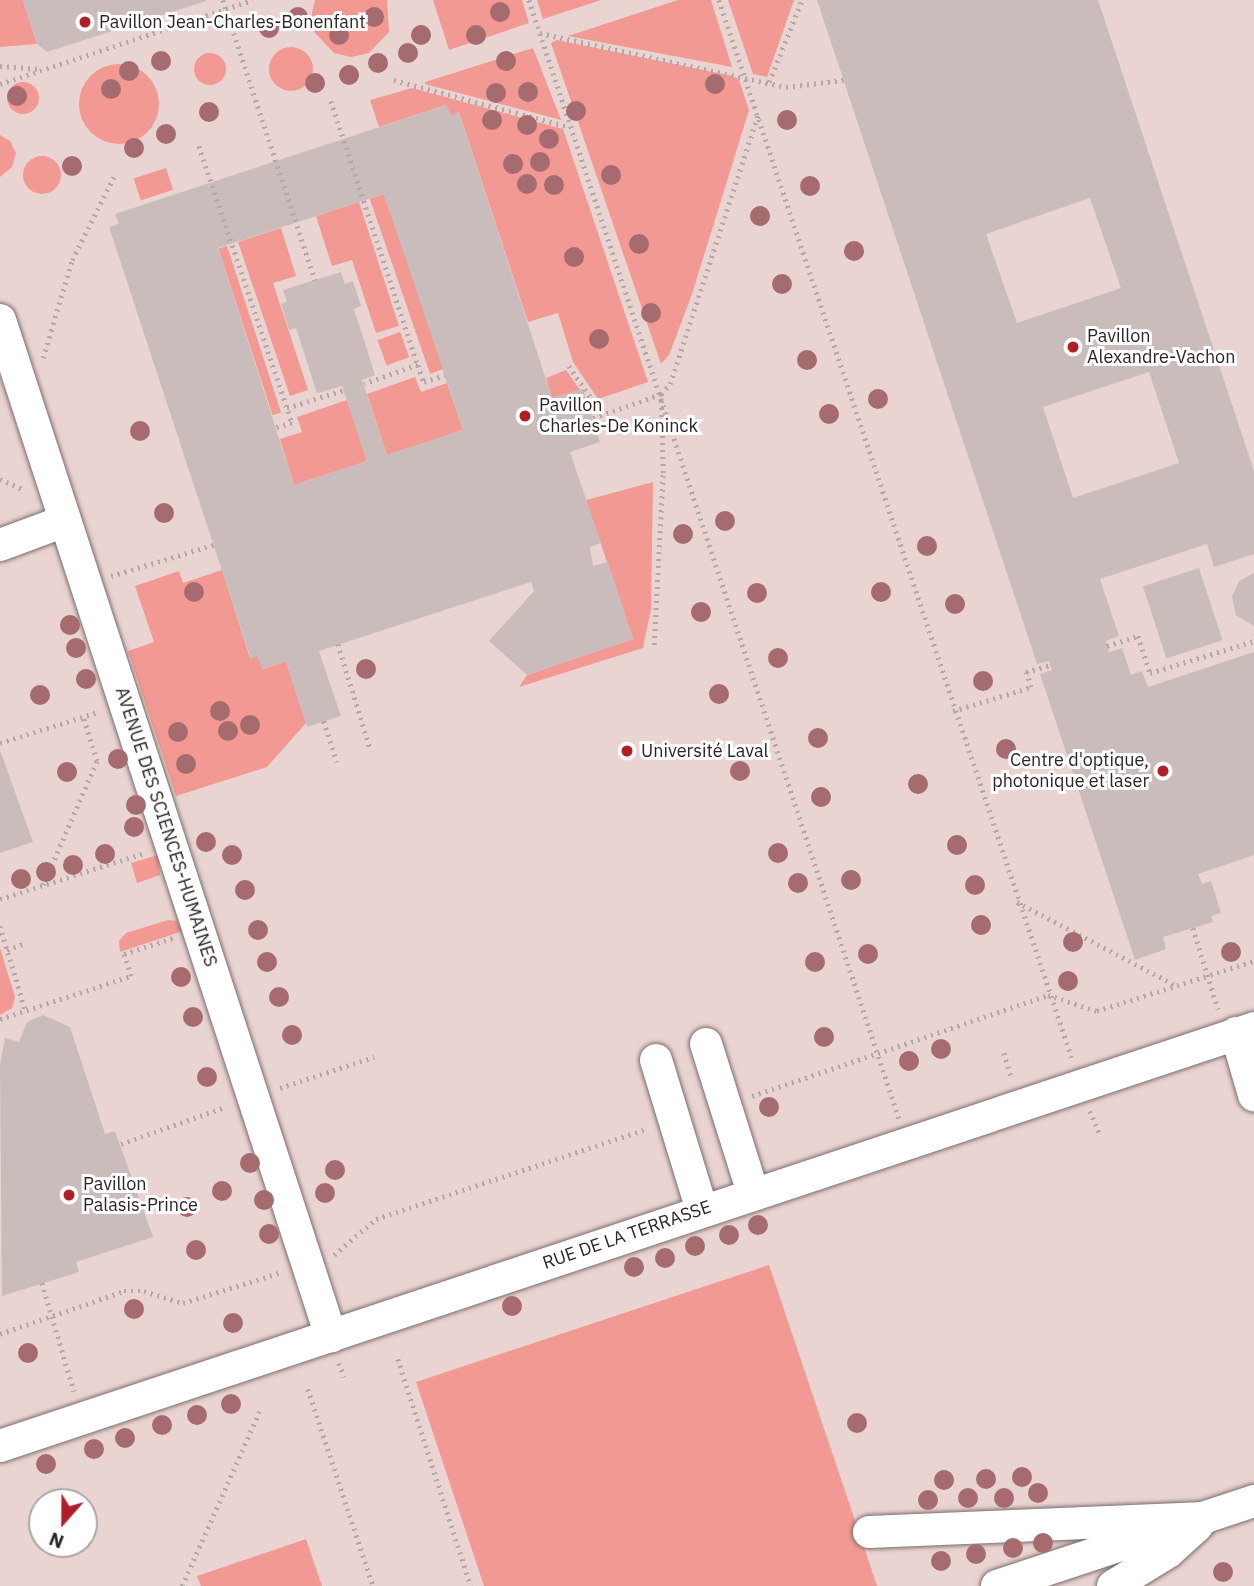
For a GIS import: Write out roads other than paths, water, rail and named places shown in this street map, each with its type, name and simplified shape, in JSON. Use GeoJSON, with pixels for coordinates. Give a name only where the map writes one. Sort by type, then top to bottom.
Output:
{"type":"FeatureCollection","features":[{"type":"Feature","properties":{"kind":"street","name":"AVENUE DES SCIENCES-HUMAINES"},"geometry":{"type":"LineString","coordinates":[[0,320],[331,1336]]}},
{"type":"Feature","properties":{"kind":"street"},"geometry":{"type":"LineString","coordinates":[[0,545],[65,521]]}},
{"type":"Feature","properties":{"kind":"street"},"geometry":{"type":"LineString","coordinates":[[1239,1032],[1254,1095]]}},
{"type":"Feature","properties":{"kind":"street","name":"RUE DE LA TERRASSE"},"geometry":{"type":"LineString","coordinates":[[0,1446],[1239,1032]]}},
{"type":"Feature","properties":{"kind":"street"},"geometry":{"type":"LineString","coordinates":[[706,1044],[753,1193]]}},
{"type":"Feature","properties":{"kind":"street"},"geometry":{"type":"LineString","coordinates":[[656,1060],[702,1210]]}},
{"type":"Feature","properties":{"kind":"street"},"geometry":{"type":"LineString","coordinates":[[997,1586],[1254,1501]]}},
{"type":"Feature","properties":{"kind":"street"},"geometry":{"type":"LineString","coordinates":[[869,1532],[1205,1518]]}},
{"type":"Feature","properties":{"kind":"street"},"geometry":{"type":"LineString","coordinates":[[1113,1586],[1168,1552],[1205,1518]]}},
{"type":"Feature","properties":{"kind":"place","name":"Pavillon Jean-Charles-Bonenfant"},"geometry":{"type":"Point","coordinates":[85,22]}},
{"type":"Feature","properties":{"kind":"place","name":"Pavillon Alexandre-Vachon"},"geometry":{"type":"Point","coordinates":[1073,347]}},
{"type":"Feature","properties":{"kind":"place","name":"Pavillon Charles-De Koninck"},"geometry":{"type":"Point","coordinates":[525,416]}},
{"type":"Feature","properties":{"kind":"place","name":"Université Laval"},"geometry":{"type":"Point","coordinates":[627,751]}},
{"type":"Feature","properties":{"kind":"place","name":"Centre d'optique, photonique et laser"},"geometry":{"type":"Point","coordinates":[1163,771]}},
{"type":"Feature","properties":{"kind":"place","name":"Pavillon Palasis-Prince"},"geometry":{"type":"Point","coordinates":[69,1195]}}]}
